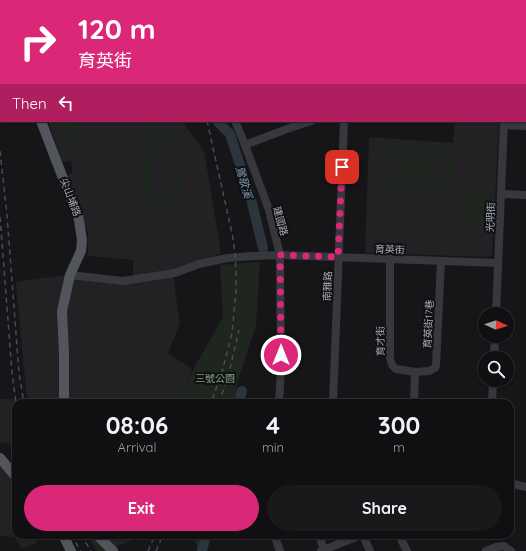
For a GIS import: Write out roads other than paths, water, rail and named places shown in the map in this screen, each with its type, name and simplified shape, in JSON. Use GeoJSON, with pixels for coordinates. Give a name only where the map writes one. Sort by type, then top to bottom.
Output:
{"type":"FeatureCollection","features":[{"type":"Feature","properties":{"kind":"main road","name":"尖山埔路"},"geometry":{"type":"LineString","coordinates":[[41,122],[79,220],[82,240],[81,251],[70,275],[62,311],[64,399]]}},
{"type":"Feature","properties":{"kind":"main road"},"geometry":{"type":"LineString","coordinates":[[0,458],[12,472]]}},
{"type":"Feature","properties":{"kind":"main road"},"geometry":{"type":"LineString","coordinates":[[65,539],[70,551]]}},
{"type":"Feature","properties":{"kind":"main road"},"geometry":{"type":"LineString","coordinates":[[101,539],[113,551]]}},
{"type":"Feature","properties":{"kind":"street","name":"建國路"},"geometry":{"type":"LineString","coordinates":[[234,122],[269,210],[280,255],[281,369],[279,399]]}},
{"type":"Feature","properties":{"kind":"street"},"geometry":{"type":"LineString","coordinates":[[244,145],[308,122]]}},
{"type":"Feature","properties":{"kind":"street","name":"南雅路"},"geometry":{"type":"LineString","coordinates":[[333,399],[344,122]]}},
{"type":"Feature","properties":{"kind":"street"},"geometry":{"type":"LineString","coordinates":[[504,123],[526,126]]}},
{"type":"Feature","properties":{"kind":"street","name":"光明街"},"geometry":{"type":"LineString","coordinates":[[496,307],[504,123]]}},
{"type":"Feature","properties":{"kind":"street"},"geometry":{"type":"LineString","coordinates":[[501,194],[526,195]]}},
{"type":"Feature","properties":{"kind":"street","name":"育英街"},"geometry":{"type":"LineString","coordinates":[[70,275],[124,281],[175,273],[199,264],[227,258],[270,255],[498,263]]}},
{"type":"Feature","properties":{"kind":"street","name":"育才街"},"geometry":{"type":"LineString","coordinates":[[390,259],[390,358],[392,365],[396,370],[415,372]]}},
{"type":"Feature","properties":{"kind":"street","name":"育英街17巷"},"geometry":{"type":"LineString","coordinates":[[415,372],[430,371],[435,368],[436,365],[441,261]]}},
{"type":"Feature","properties":{"kind":"street"},"geometry":{"type":"LineString","coordinates":[[414,399],[415,372]]}},
{"type":"Feature","properties":{"kind":"street"},"geometry":{"type":"LineString","coordinates":[[492,399],[493,387]]}},
{"type":"Feature","properties":{"kind":"street"},"geometry":{"type":"LineString","coordinates":[[514,484],[526,487]]}},
{"type":"Feature","properties":{"kind":"street"},"geometry":{"type":"LineString","coordinates":[[276,539],[280,551]]}},
{"type":"Feature","properties":{"kind":"street"},"geometry":{"type":"LineString","coordinates":[[320,539],[323,550],[352,539]]}},
{"type":"Feature","properties":{"kind":"street"},"geometry":{"type":"LineString","coordinates":[[364,539],[370,551]]}},
{"type":"Feature","properties":{"kind":"street"},"geometry":{"type":"LineString","coordinates":[[401,539],[408,551]]}},
{"type":"Feature","properties":{"kind":"street"},"geometry":{"type":"LineString","coordinates":[[486,551],[496,547],[511,551]]}},
{"type":"Feature","properties":{"kind":"waterway","name":"鶯歌溪"},"geometry":{"type":"LineString","coordinates":[[218,122],[230,134],[251,199],[263,248]]}},
{"type":"Feature","properties":{"kind":"waterway","name":"鶯歌溪"},"geometry":{"type":"LineString","coordinates":[[240,399],[242,391]]}},
{"type":"Feature","properties":{"kind":"waterway","name":"鶯歌溪"},"geometry":{"type":"LineString","coordinates":[[202,551],[205,539]]}},
{"type":"Feature","properties":{"kind":"railway"},"geometry":{"type":"LineString","coordinates":[[207,122],[232,233],[236,274],[236,292],[232,333],[222,372],[212,399]]}},
{"type":"Feature","properties":{"kind":"railway"},"geometry":{"type":"LineString","coordinates":[[0,151],[7,215],[19,373],[23,399]]}},
{"type":"Feature","properties":{"kind":"railway"},"geometry":{"type":"LineString","coordinates":[[0,217],[15,399]]}},
{"type":"Feature","properties":{"kind":"railway"},"geometry":{"type":"LineString","coordinates":[[220,399],[229,373],[239,330]]}},
{"type":"Feature","properties":{"kind":"railway"},"geometry":{"type":"LineString","coordinates":[[74,539],[81,551]]}},
{"type":"Feature","properties":{"kind":"railway"},"geometry":{"type":"LineString","coordinates":[[84,539],[91,551]]}},
{"type":"Feature","properties":{"kind":"railway"},"geometry":{"type":"LineString","coordinates":[[148,551],[153,539]]}},
{"type":"Feature","properties":{"kind":"railway"},"geometry":{"type":"LineString","coordinates":[[156,551],[161,539]]}},
{"type":"Feature","properties":{"kind":"park label","name":"三號公園"},"geometry":{"type":"Point","coordinates":[215,378]}}]}
